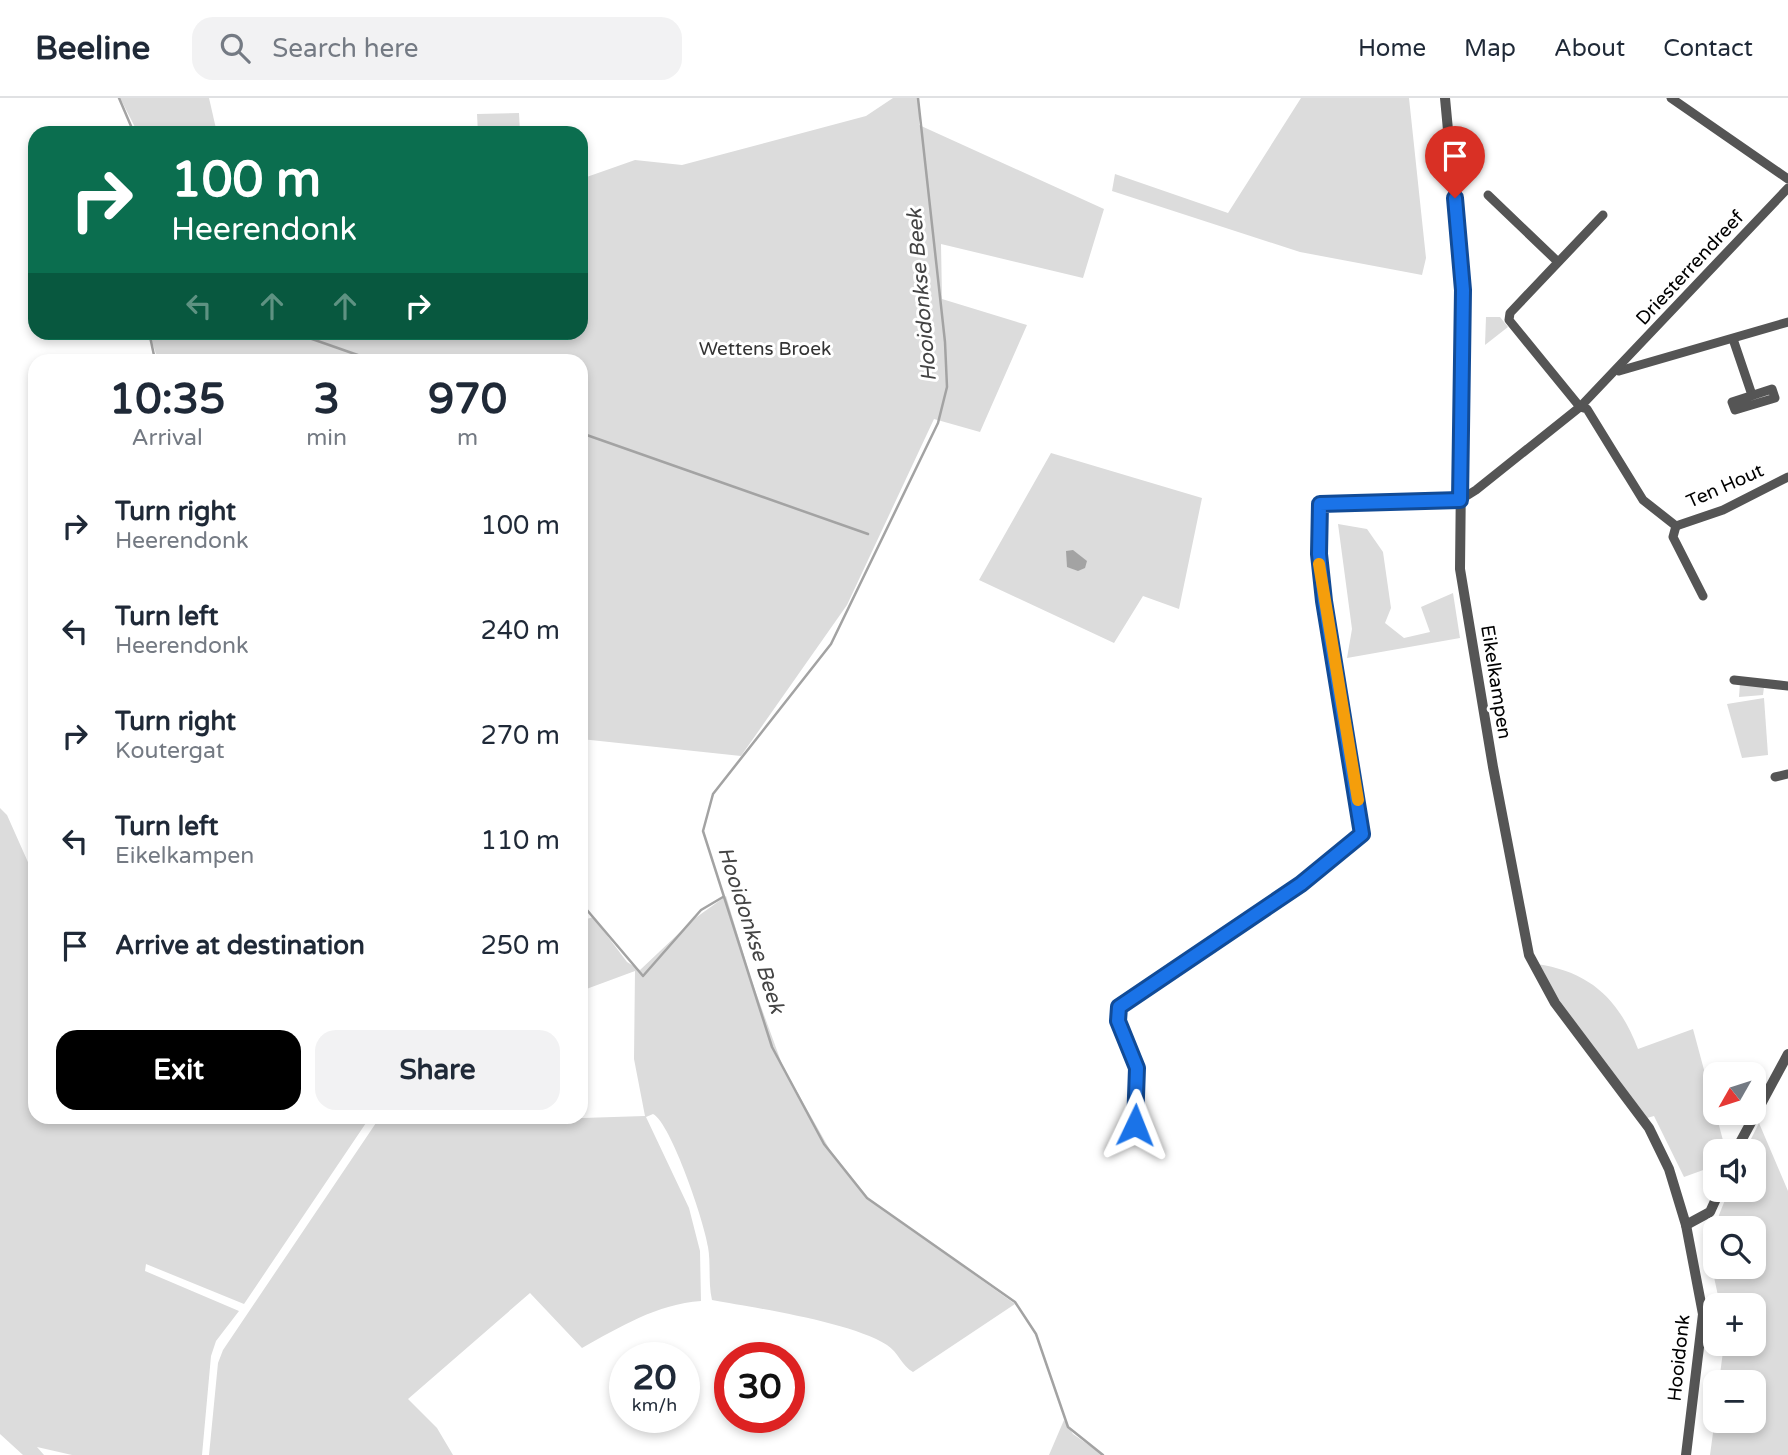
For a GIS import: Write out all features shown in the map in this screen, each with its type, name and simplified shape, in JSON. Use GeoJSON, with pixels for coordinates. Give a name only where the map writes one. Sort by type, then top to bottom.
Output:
{"type":"FeatureCollection","features":[{"type":"Feature","properties":{"kind":"street","name":"Eikelkampen"},"geometry":{"type":"LineString","coordinates":[[1445,98],[1463,290],[1460,569],[1525,945],[1549,995],[1655,1137],[1669,1169],[1686,1224]]}},
{"type":"Feature","properties":{"kind":"street"},"geometry":{"type":"LineString","coordinates":[[1671,98],[1788,179]]}},
{"type":"Feature","properties":{"kind":"street","name":"Driesterrendreef"},"geometry":{"type":"LineString","coordinates":[[1460,500],[1580,407],[1788,188]]}},
{"type":"Feature","properties":{"kind":"street"},"geometry":{"type":"LineString","coordinates":[[1489,195],[1558,262]]}},
{"type":"Feature","properties":{"kind":"street"},"geometry":{"type":"LineString","coordinates":[[1603,215],[1510,313],[1508,320],[1580,407],[1587,409],[1643,500],[1676,526],[1673,537],[1703,596]]}},
{"type":"Feature","properties":{"kind":"street"},"geometry":{"type":"LineString","coordinates":[[1617,371],[1788,322]]}},
{"type":"Feature","properties":{"kind":"street"},"geometry":{"type":"LineString","coordinates":[[1733,339],[1752,395]]}},
{"type":"Feature","properties":{"kind":"street","name":"Ten Hout"},"geometry":{"type":"LineString","coordinates":[[1676,526],[1723,510],[1788,477]]}},
{"type":"Feature","properties":{"kind":"street"},"geometry":{"type":"LineString","coordinates":[[1144,1138],[1135,1125],[1137,1068],[1118,1021],[1119,1007],[1301,884],[1362,834],[1324,601],[1319,554],[1320,504],[1460,500]]}},
{"type":"Feature","properties":{"kind":"street"},"geometry":{"type":"LineString","coordinates":[[1734,680],[1788,686]]}},
{"type":"Feature","properties":{"kind":"street"},"geometry":{"type":"LineString","coordinates":[[1775,776],[1788,774]]}},
{"type":"Feature","properties":{"kind":"street"},"geometry":{"type":"LineString","coordinates":[[1742,1139],[1788,1054]]}},
{"type":"Feature","properties":{"kind":"street"},"geometry":{"type":"LineString","coordinates":[[1686,1224],[1710,1212],[1715,1202]]}},
{"type":"Feature","properties":{"kind":"street","name":"Hooidonk"},"geometry":{"type":"LineString","coordinates":[[1686,1224],[1703,1314],[1686,1455]]}},
{"type":"Feature","properties":{"kind":"green space"},"geometry":{"type":"Polygon","coordinates":[[[120,98],[209,98],[215,126],[134,126],[120,98]]]}},
{"type":"Feature","properties":{"kind":"green space","name":"Wettens Broek"},"geometry":{"type":"Polygon","coordinates":[[[893,98],[919,98],[919,125],[1104,209],[1083,278],[941,244],[942,299],[1027,325],[980,432],[934,419],[847,605],[741,756],[588,740],[588,354],[156,354],[151,340],[588,340],[588,177],[635,160],[682,165],[866,116],[893,98]]]}},
{"type":"Feature","properties":{"kind":"green space"},"geometry":{"type":"Polygon","coordinates":[[[1301,98],[1409,98],[1426,258],[1422,275],[1300,252],[1112,191],[1115,174],[1228,213],[1301,98]]]}},
{"type":"Feature","properties":{"kind":"green space"},"geometry":{"type":"Polygon","coordinates":[[[519,113],[520,126],[478,126],[477,114],[519,113]]]}},
{"type":"Feature","properties":{"kind":"green space"},"geometry":{"type":"Polygon","coordinates":[[[1486,317],[1500,317],[1508,327],[1485,345],[1486,317]]]}},
{"type":"Feature","properties":{"kind":"green space"},"geometry":{"type":"Polygon","coordinates":[[[1051,453],[1202,498],[1179,609],[1143,596],[1114,643],[979,580],[1051,453]]]}},
{"type":"Feature","properties":{"kind":"green space"},"geometry":{"type":"Polygon","coordinates":[[[1338,524],[1367,529],[1383,552],[1391,608],[1385,623],[1404,638],[1430,632],[1421,607],[1453,593],[1460,638],[1347,658],[1352,629],[1338,524]]]}},
{"type":"Feature","properties":{"kind":"green space"},"geometry":{"type":"Polygon","coordinates":[[[1740,683],[1764,687],[1763,695],[1739,697],[1740,683]]]}},
{"type":"Feature","properties":{"kind":"green space"},"geometry":{"type":"Polygon","coordinates":[[[1764,698],[1768,755],[1742,758],[1727,704],[1764,698]]]}},
{"type":"Feature","properties":{"kind":"green space"},"geometry":{"type":"Polygon","coordinates":[[[0,808],[7,815],[28,862],[28,1124],[365,1124],[244,1304],[146,1264],[145,1271],[239,1311],[216,1341],[211,1356],[202,1455],[72,1455],[37,1447],[44,1455],[23,1455],[0,1434],[0,808]]]}},
{"type":"Feature","properties":{"kind":"green space"},"geometry":{"type":"Polygon","coordinates":[[[726,896],[751,979],[783,1067],[830,1150],[870,1200],[1015,1304],[913,1372],[887,1345],[851,1329],[712,1300],[708,1247],[701,1218],[678,1154],[669,1135],[653,1114],[646,1117],[689,1208],[700,1251],[701,1301],[654,1312],[582,1348],[530,1293],[408,1399],[437,1428],[453,1455],[209,1455],[218,1363],[223,1350],[375,1124],[588,1124],[588,1118],[645,1116],[634,1059],[635,971],[588,988],[588,919],[593,917],[627,962],[640,970],[694,919],[726,896]]]}},
{"type":"Feature","properties":{"kind":"green space"},"geometry":{"type":"Polygon","coordinates":[[[1537,964],[1572,974],[1600,991],[1622,1016],[1638,1049],[1693,1029],[1703,1066],[1703,1125],[1719,1125],[1723,1139],[1703,1139],[1703,1170],[1684,1177],[1654,1116],[1647,1118],[1554,995],[1537,964]]]}},
{"type":"Feature","properties":{"kind":"green space"},"geometry":{"type":"Polygon","coordinates":[[[1758,1125],[1760,1125],[1766,1139],[1751,1139],[1758,1125]]]}},
{"type":"Feature","properties":{"kind":"green space"},"geometry":{"type":"Polygon","coordinates":[[[1766,1139],[1788,1191],[1788,1455],[1710,1455],[1713,1433],[1766,1433],[1766,1370],[1721,1370],[1722,1356],[1766,1356],[1766,1293],[1717,1293],[1714,1279],[1766,1279],[1766,1216],[1719,1215],[1724,1202],[1766,1202],[1766,1139]]]}},
{"type":"Feature","properties":{"kind":"green space"},"geometry":{"type":"Polygon","coordinates":[[[1064,1420],[1073,1434],[1103,1455],[1049,1455],[1064,1420]]]}},
{"type":"Feature","properties":{"kind":"shaded area"},"geometry":{"type":"Polygon","coordinates":[[[1073,550],[1087,561],[1085,568],[1078,571],[1067,567],[1066,551],[1073,550]]]}},
{"type":"Feature","properties":{"kind":"waterway"},"geometry":{"type":"LineString","coordinates":[[119,98],[131,126]]}},
{"type":"Feature","properties":{"kind":"waterway","name":"Hooidonkse Beek"},"geometry":{"type":"LineString","coordinates":[[918,98],[945,342],[947,387],[938,423],[831,644],[713,794],[703,831],[772,1047],[824,1144],[867,1198],[1015,1302],[1036,1334],[1068,1427],[1103,1455]]}},
{"type":"Feature","properties":{"kind":"waterway"},"geometry":{"type":"LineString","coordinates":[[151,340],[154,354]]}},
{"type":"Feature","properties":{"kind":"waterway"},"geometry":{"type":"LineString","coordinates":[[315,340],[355,354]]}},
{"type":"Feature","properties":{"kind":"waterway"},"geometry":{"type":"LineString","coordinates":[[588,435],[868,534]]}},
{"type":"Feature","properties":{"kind":"waterway"},"geometry":{"type":"LineString","coordinates":[[588,911],[643,976],[701,910],[723,897]]}},
{"type":"Feature","properties":{"kind":"slow traffic"},"geometry":{"type":"LineString","coordinates":[[1319,564],[1358,800]]}},
{"type":"Feature","properties":{"kind":"route"},"geometry":{"type":"LineString","coordinates":[[1135,1125],[1137,1068],[1118,1021],[1119,1007],[1301,884],[1362,834],[1319,564],[1320,504],[1460,500],[1463,290],[1455,198]]}}]}
